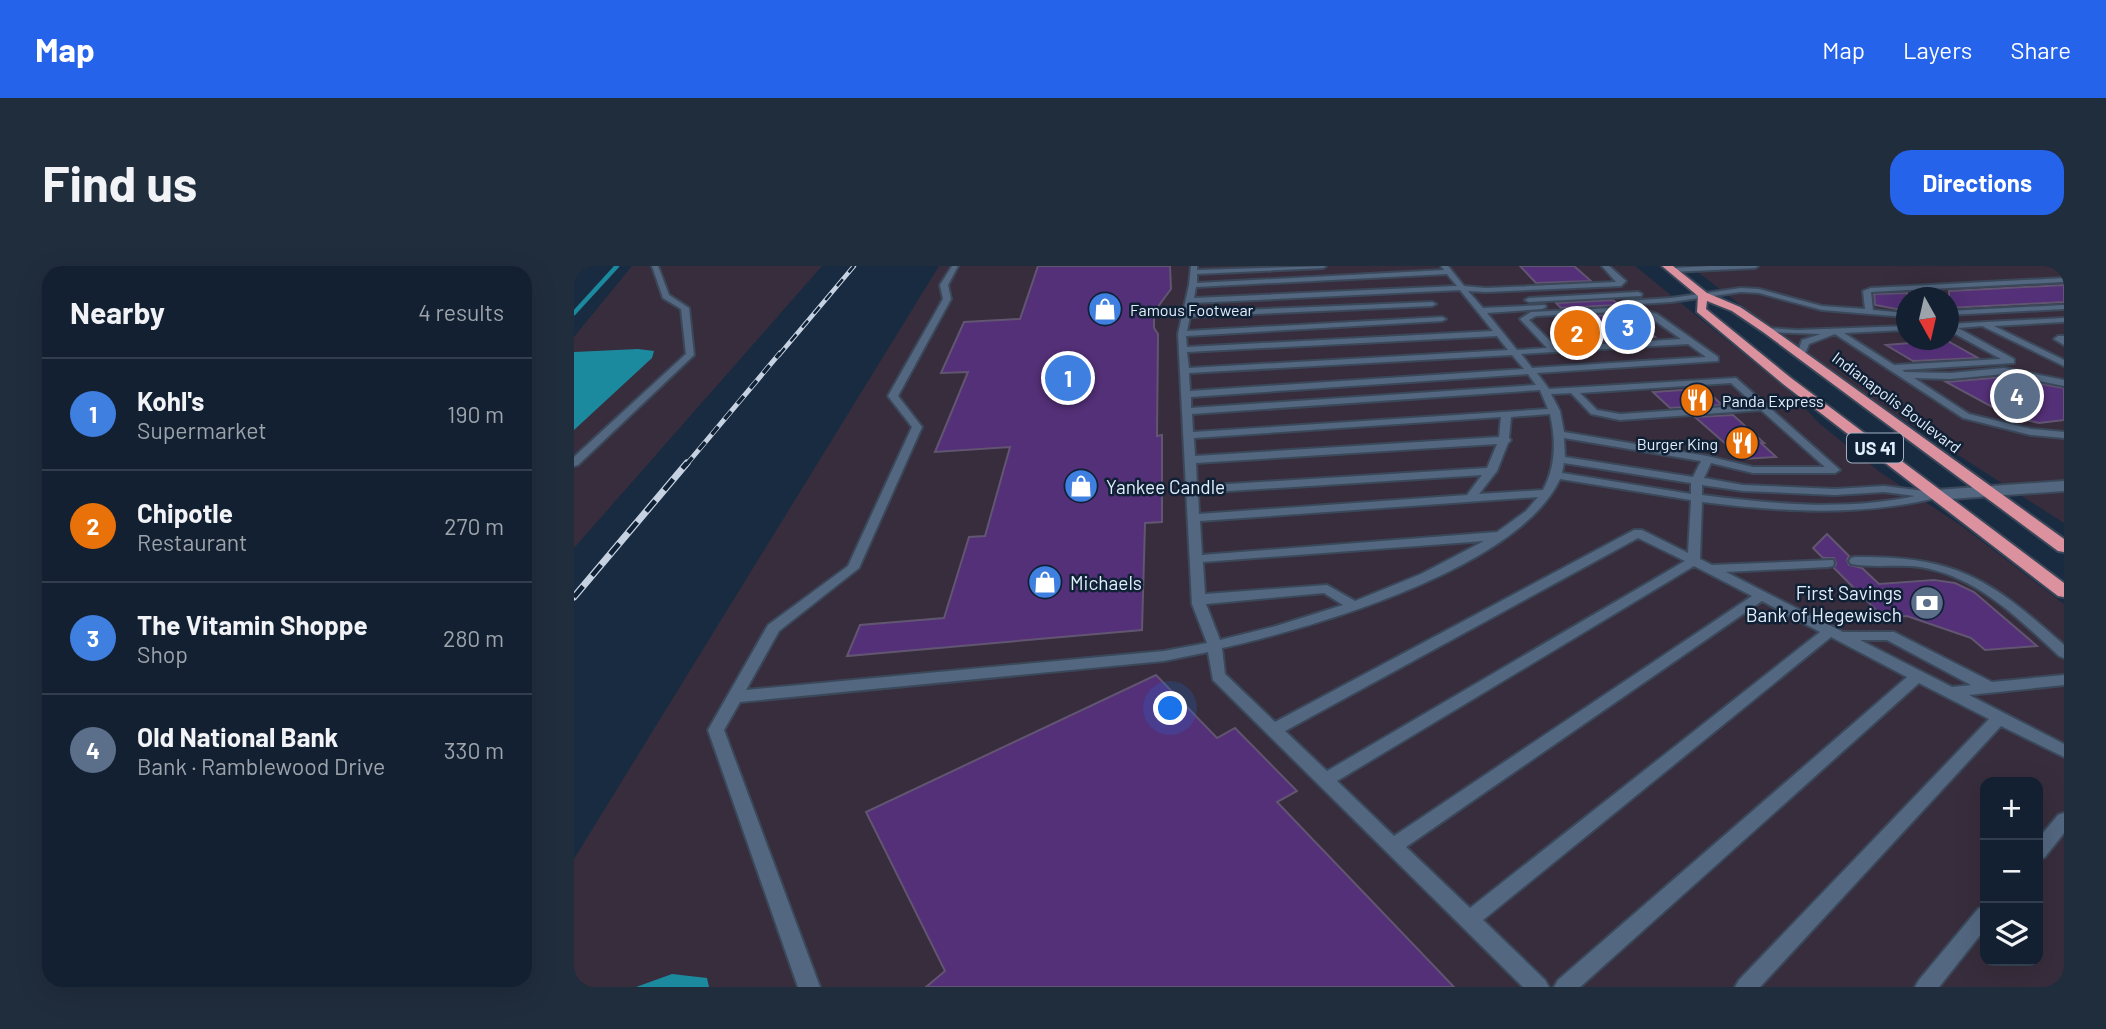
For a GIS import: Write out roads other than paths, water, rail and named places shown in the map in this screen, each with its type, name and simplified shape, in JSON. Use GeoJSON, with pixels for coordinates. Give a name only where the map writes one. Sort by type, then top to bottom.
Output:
{"type":"FeatureCollection","features":[{"type":"Feature","properties":{"kind":"highway","name":"Indianapolis Boulevard"},"geometry":{"type":"LineString","coordinates":[[1670,268],[1703,295],[1736,309],[1801,354],[2064,547]]}},
{"type":"Feature","properties":{"kind":"highway","name":"Indianapolis Boulevard"},"geometry":{"type":"LineString","coordinates":[[1703,295],[1701,310],[1787,381],[2064,592]]}},
{"type":"Feature","properties":{"kind":"street"},"geometry":{"type":"LineString","coordinates":[[1936,495],[2064,486]]}},
{"type":"Feature","properties":{"kind":"lane"},"geometry":{"type":"LineString","coordinates":[[574,463],[690,355],[685,308],[666,296],[656,266]]}},
{"type":"Feature","properties":{"kind":"lane"},"geometry":{"type":"LineString","coordinates":[[809,987],[716,730],[773,628],[853,568],[917,428],[893,396],[947,299],[944,285],[955,266]]}},
{"type":"Feature","properties":{"kind":"lane"},"geometry":{"type":"LineString","coordinates":[[1194,274],[1322,266]]}},
{"type":"Feature","properties":{"kind":"lane"},"geometry":{"type":"LineString","coordinates":[[1187,308],[1422,290],[1618,284],[1622,281],[1605,266]]}},
{"type":"Feature","properties":{"kind":"lane"},"geometry":{"type":"LineString","coordinates":[[1670,268],[1755,266]]}},
{"type":"Feature","properties":{"kind":"lane"},"geometry":{"type":"LineString","coordinates":[[733,697],[1164,656],[1280,632],[1356,607],[1427,576],[1520,522],[1547,493],[1560,459],[1560,434],[1555,411],[1531,373],[1446,269],[1194,274]]}},
{"type":"Feature","properties":{"kind":"lane"},"geometry":{"type":"LineString","coordinates":[[1194,274],[1182,334],[1184,371],[1199,598],[1216,646],[1218,676],[1538,987]]}},
{"type":"Feature","properties":{"kind":"lane"},"geometry":{"type":"LineString","coordinates":[[1869,313],[1867,292],[1871,290],[2064,279]]}},
{"type":"Feature","properties":{"kind":"lane"},"geometry":{"type":"LineString","coordinates":[[1422,290],[1454,336]]}},
{"type":"Feature","properties":{"kind":"lane"},"geometry":{"type":"LineString","coordinates":[[1477,307],[1671,300],[1741,290],[1759,291],[1802,304],[1896,314]]}},
{"type":"Feature","properties":{"kind":"lane"},"geometry":{"type":"LineString","coordinates":[[1187,308],[1432,304]]}},
{"type":"Feature","properties":{"kind":"lane"},"geometry":{"type":"LineString","coordinates":[[1959,312],[2064,307]]}},
{"type":"Feature","properties":{"kind":"lane"},"geometry":{"type":"LineString","coordinates":[[1186,394],[1715,359],[1654,316],[1634,309],[1534,314],[1524,319],[1555,350]]}},
{"type":"Feature","properties":{"kind":"lane"},"geometry":{"type":"LineString","coordinates":[[1182,334],[1442,319]]}},
{"type":"Feature","properties":{"kind":"lane"},"geometry":{"type":"LineString","coordinates":[[1959,325],[2064,320]]}},
{"type":"Feature","properties":{"kind":"lane"},"geometry":{"type":"LineString","coordinates":[[1983,324],[2064,363]]}},
{"type":"Feature","properties":{"kind":"lane"},"geometry":{"type":"LineString","coordinates":[[1767,330],[1896,328]]}},
{"type":"Feature","properties":{"kind":"lane"},"geometry":{"type":"LineString","coordinates":[[1836,331],[1966,416],[2031,432],[2064,435]]}},
{"type":"Feature","properties":{"kind":"lane"},"geometry":{"type":"LineString","coordinates":[[1801,354],[1805,342],[1836,331]]}},
{"type":"Feature","properties":{"kind":"lane"},"geometry":{"type":"LineString","coordinates":[[1893,368],[2011,360],[1959,332]]}},
{"type":"Feature","properties":{"kind":"lane"},"geometry":{"type":"LineString","coordinates":[[1183,350],[1499,333]]}},
{"type":"Feature","properties":{"kind":"lane"},"geometry":{"type":"LineString","coordinates":[[1959,340],[1985,346]]}},
{"type":"Feature","properties":{"kind":"lane"},"geometry":{"type":"LineString","coordinates":[[1184,371],[1689,341]]}},
{"type":"Feature","properties":{"kind":"lane"},"geometry":{"type":"LineString","coordinates":[[1854,343],[1875,342]]}},
{"type":"Feature","properties":{"kind":"lane"},"geometry":{"type":"LineString","coordinates":[[1904,375],[1950,376],[2004,371],[2064,383]]}},
{"type":"Feature","properties":{"kind":"lane"},"geometry":{"type":"LineString","coordinates":[[1187,411],[1733,380],[1835,470],[1754,470],[1560,434]]}},
{"type":"Feature","properties":{"kind":"lane"},"geometry":{"type":"LineString","coordinates":[[1574,391],[1584,405],[1594,412],[1613,417],[1764,407]]}},
{"type":"Feature","properties":{"kind":"lane"},"geometry":{"type":"LineString","coordinates":[[1188,435],[1555,411]]}},
{"type":"Feature","properties":{"kind":"lane"},"geometry":{"type":"LineString","coordinates":[[1471,499],[1492,471],[1506,440],[1506,414]]}},
{"type":"Feature","properties":{"kind":"lane"},"geometry":{"type":"LineString","coordinates":[[1190,460],[1506,440]]}},
{"type":"Feature","properties":{"kind":"lane"},"geometry":{"type":"LineString","coordinates":[[1560,459],[1785,506],[1849,508],[1905,505],[1936,495]]}},
{"type":"Feature","properties":{"kind":"lane"},"geometry":{"type":"LineString","coordinates":[[1694,561],[1697,489],[1707,460]]}},
{"type":"Feature","properties":{"kind":"lane"},"geometry":{"type":"LineString","coordinates":[[1192,490],[1492,471]]}},
{"type":"Feature","properties":{"kind":"lane"},"geometry":{"type":"LineString","coordinates":[[1554,475],[1697,489]]}},
{"type":"Feature","properties":{"kind":"lane"},"geometry":{"type":"LineString","coordinates":[[1194,518],[1547,493]]}},
{"type":"Feature","properties":{"kind":"lane"},"geometry":{"type":"LineString","coordinates":[[1273,730],[1638,533],[1999,718],[2056,741],[2064,751]]}},
{"type":"Feature","properties":{"kind":"lane"},"geometry":{"type":"LineString","coordinates":[[1196,559],[1499,536]]}},
{"type":"Feature","properties":{"kind":"lane"},"geometry":{"type":"LineString","coordinates":[[1325,780],[1694,561]]}},
{"type":"Feature","properties":{"kind":"lane"},"geometry":{"type":"LineString","coordinates":[[1855,561],[1920,562],[1955,570],[1980,582],[2064,653]]}},
{"type":"Feature","properties":{"kind":"lane"},"geometry":{"type":"LineString","coordinates":[[1710,569],[1828,563]]}},
{"type":"Feature","properties":{"kind":"lane"},"geometry":{"type":"LineString","coordinates":[[1199,598],[1327,589],[1356,607]]}},
{"type":"Feature","properties":{"kind":"lane"},"geometry":{"type":"LineString","coordinates":[[1393,846],[1761,596]]}},
{"type":"Feature","properties":{"kind":"lane"},"geometry":{"type":"LineString","coordinates":[[1469,920],[1836,634],[1889,635],[1990,688]]}},
{"type":"Feature","properties":{"kind":"lane"},"geometry":{"type":"LineString","coordinates":[[1565,987],[1918,676]]}},
{"type":"Feature","properties":{"kind":"lane"},"geometry":{"type":"LineString","coordinates":[[1949,692],[2064,680]]}},
{"type":"Feature","properties":{"kind":"lane"},"geometry":{"type":"LineString","coordinates":[[1746,987],[1999,718]]}},
{"type":"Feature","properties":{"kind":"lane"},"geometry":{"type":"LineString","coordinates":[[2043,846],[2064,820]]}},
{"type":"Feature","properties":{"kind":"lane"},"geometry":{"type":"LineString","coordinates":[[1926,987],[1980,921]]}},
{"type":"Feature","properties":{"kind":"water"},"geometry":{"type":"Polygon","coordinates":[[[638,349],[654,351],[652,358],[574,430],[574,352],[638,349]]]}},
{"type":"Feature","properties":{"kind":"water"},"geometry":{"type":"Polygon","coordinates":[[[672,974],[707,978],[709,987],[636,987],[672,974]]]}},
{"type":"Feature","properties":{"kind":"waterway"},"geometry":{"type":"LineString","coordinates":[[574,313],[617,266]]}},
{"type":"Feature","properties":{"kind":"railway"},"geometry":{"type":"LineString","coordinates":[[779,355],[854,266]]}},
{"type":"Feature","properties":{"kind":"railway"},"geometry":{"type":"LineString","coordinates":[[686,465],[780,353]]}},
{"type":"Feature","properties":{"kind":"railway"},"geometry":{"type":"LineString","coordinates":[[574,597],[687,463]]}},
{"type":"Feature","properties":{"kind":"place","name":"Famous Footwear"},"geometry":{"type":"Point","coordinates":[1105,309]}},
{"type":"Feature","properties":{"kind":"place","name":"The Vitamin Shoppe"},"geometry":{"type":"Point","coordinates":[1628,327]}},
{"type":"Feature","properties":{"kind":"place","name":"Chipotle"},"geometry":{"type":"Point","coordinates":[1577,333]}},
{"type":"Feature","properties":{"kind":"place","name":"Kohl's"},"geometry":{"type":"Point","coordinates":[1068,378]}},
{"type":"Feature","properties":{"kind":"place","name":"Old National Bank"},"geometry":{"type":"Point","coordinates":[2017,396]}},
{"type":"Feature","properties":{"kind":"place","name":"Panda Express"},"geometry":{"type":"Point","coordinates":[1697,400]}},
{"type":"Feature","properties":{"kind":"place","name":"Burger King"},"geometry":{"type":"Point","coordinates":[1742,443]}},
{"type":"Feature","properties":{"kind":"place","name":"Yankee Candle"},"geometry":{"type":"Point","coordinates":[1081,486]}},
{"type":"Feature","properties":{"kind":"place","name":"Michaels"},"geometry":{"type":"Point","coordinates":[1045,582]}},
{"type":"Feature","properties":{"kind":"place","name":"First Savings Bank of Hegewisch"},"geometry":{"type":"Point","coordinates":[1927,603]}}]}
